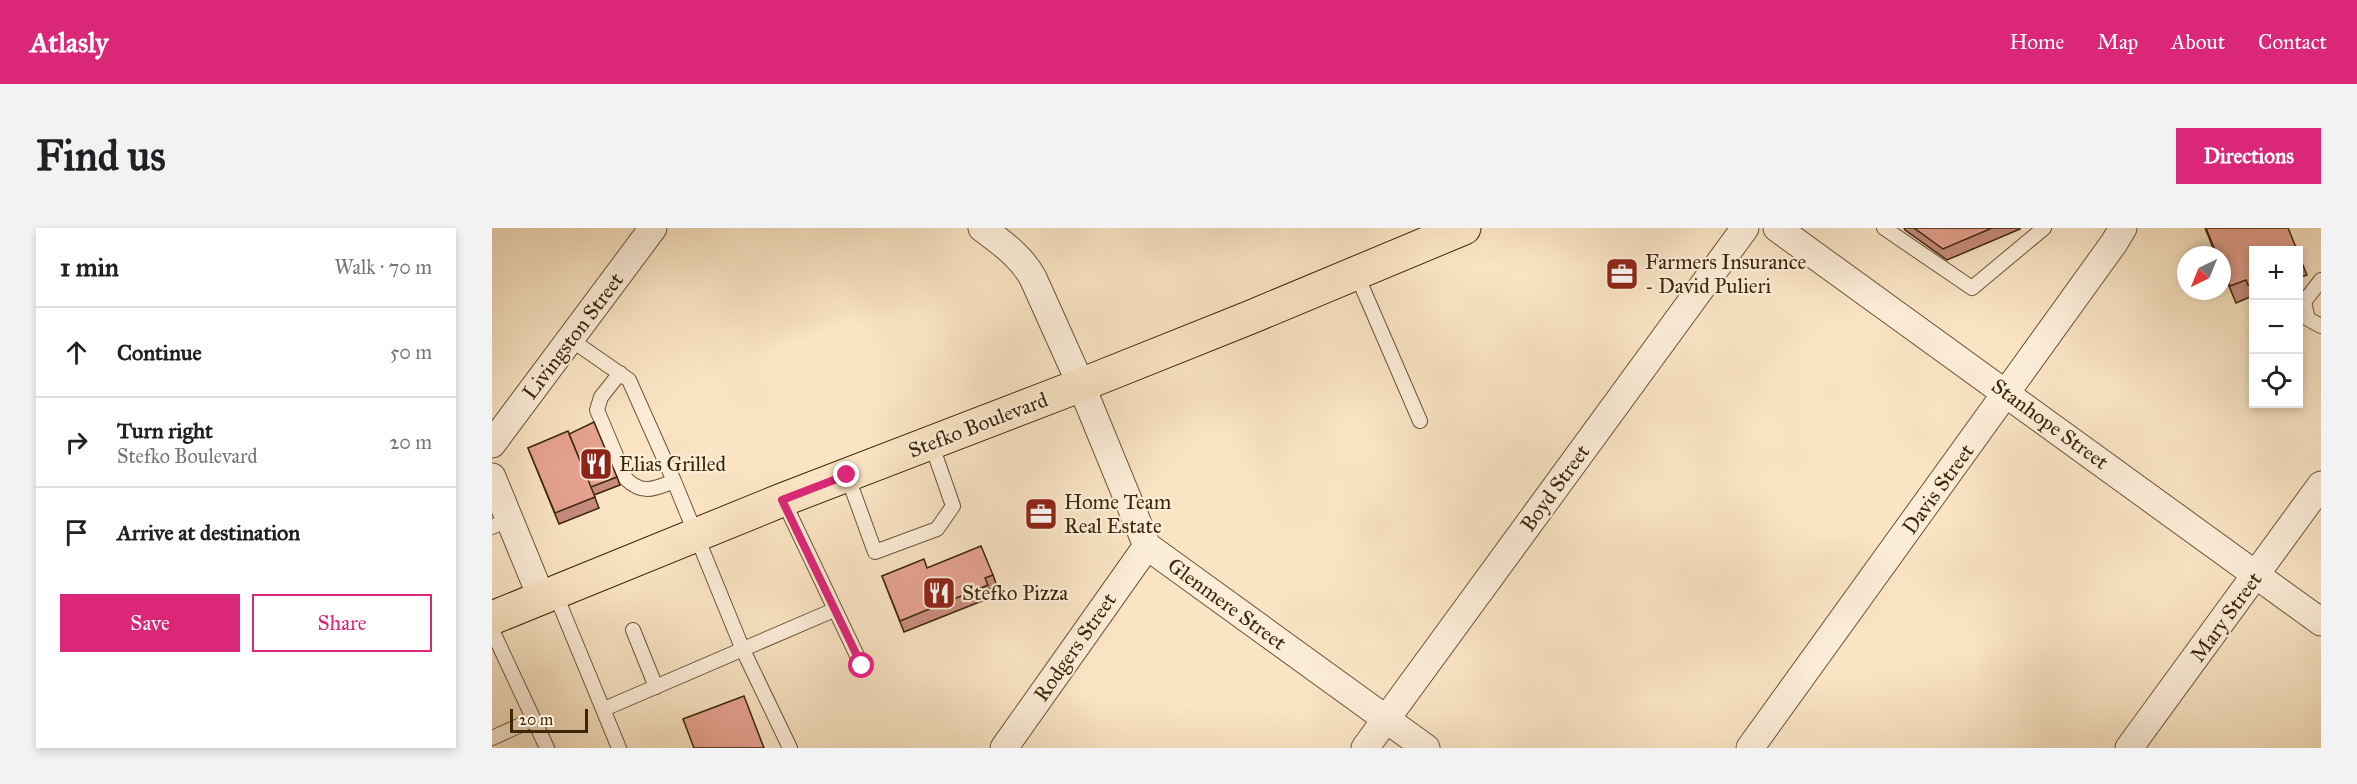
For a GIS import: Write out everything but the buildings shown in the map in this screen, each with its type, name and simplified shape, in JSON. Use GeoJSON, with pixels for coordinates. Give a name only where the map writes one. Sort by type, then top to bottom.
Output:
{"type":"FeatureCollection","features":[{"type":"Feature","properties":{"kind":"main road","name":"Stefko Boulevard"},"geometry":{"type":"LineString","coordinates":[[492,618],[782,500],[1081,386],[1464,228]]}},
{"type":"Feature","properties":{"kind":"street","name":"Livingston Street"},"geometry":{"type":"LineString","coordinates":[[492,444],[653,228]]}},
{"type":"Feature","properties":{"kind":"street","name":"Glenmere Street"},"geometry":{"type":"LineString","coordinates":[[982,228],[1010,236],[1033,278],[1081,386],[1147,546],[1426,748]]}},
{"type":"Feature","properties":{"kind":"street","name":"Boyd Street"},"geometry":{"type":"LineString","coordinates":[[1365,748],[1745,228]]}},
{"type":"Feature","properties":{"kind":"street","name":"Stanhope Street"},"geometry":{"type":"LineString","coordinates":[[1777,228],[2008,393],[2321,622]]}},
{"type":"Feature","properties":{"kind":"street","name":"Davis Street"},"geometry":{"type":"LineString","coordinates":[[1750,748],[2008,393],[2114,243],[2122,228]]}},
{"type":"Feature","properties":{"kind":"street"},"geometry":{"type":"LineString","coordinates":[[492,477],[501,523],[549,596]]}},
{"type":"Feature","properties":{"kind":"street","name":"Mary Street"},"geometry":{"type":"LineString","coordinates":[[2129,748],[2321,485]]}},
{"type":"Feature","properties":{"kind":"street","name":"Rodgers Street"},"geometry":{"type":"LineString","coordinates":[[1004,748],[1147,546]]}},
{"type":"Feature","properties":{"kind":"lane"},"geometry":{"type":"LineString","coordinates":[[1884,228],[1972,288],[2044,228]]}},
{"type":"Feature","properties":{"kind":"lane"},"geometry":{"type":"LineString","coordinates":[[1356,273],[1420,421]]}},
{"type":"Feature","properties":{"kind":"lane"},"geometry":{"type":"LineString","coordinates":[[2321,280],[2304,302],[2308,319],[2321,326]]}},
{"type":"Feature","properties":{"kind":"lane"},"geometry":{"type":"LineString","coordinates":[[570,339],[629,380],[743,650],[790,748]]}},
{"type":"Feature","properties":{"kind":"lane"},"geometry":{"type":"LineString","coordinates":[[620,373],[601,397],[597,410],[626,479],[634,486],[643,489],[654,489],[674,482]]}},
{"type":"Feature","properties":{"kind":"lane"},"geometry":{"type":"LineString","coordinates":[[847,475],[875,552],[937,529],[953,506],[931,443]]}},
{"type":"Feature","properties":{"kind":"lane"},"geometry":{"type":"LineString","coordinates":[[782,500],[862,666]]}},
{"type":"Feature","properties":{"kind":"lane"},"geometry":{"type":"LineString","coordinates":[[549,596],[604,709],[620,748]]}},
{"type":"Feature","properties":{"kind":"lane"},"geometry":{"type":"LineString","coordinates":[[604,709],[834,610]]}},
{"type":"Feature","properties":{"kind":"lane"},"geometry":{"type":"LineString","coordinates":[[492,630],[547,748]]}},
{"type":"Feature","properties":{"kind":"lane"},"geometry":{"type":"LineString","coordinates":[[633,630],[656,687]]}},
{"type":"Feature","properties":{"kind":"lane"},"geometry":{"type":"LineString","coordinates":[[492,738],[534,719]]}},
{"type":"Feature","properties":{"kind":"place","name":"Farmers Insurance - David Pulieri"},"geometry":{"type":"Point","coordinates":[1622,274]}},
{"type":"Feature","properties":{"kind":"place","name":"Elias Grilled"},"geometry":{"type":"Point","coordinates":[596,464]}},
{"type":"Feature","properties":{"kind":"place","name":"Home Team Real Estate"},"geometry":{"type":"Point","coordinates":[1041,514]}},
{"type":"Feature","properties":{"kind":"place","name":"Stefko Pizza"},"geometry":{"type":"Point","coordinates":[939,593]}},
{"type":"Feature","properties":{"kind":"route"},"geometry":{"type":"LineString","coordinates":[[847,475],[782,500],[862,666]]}}]}
